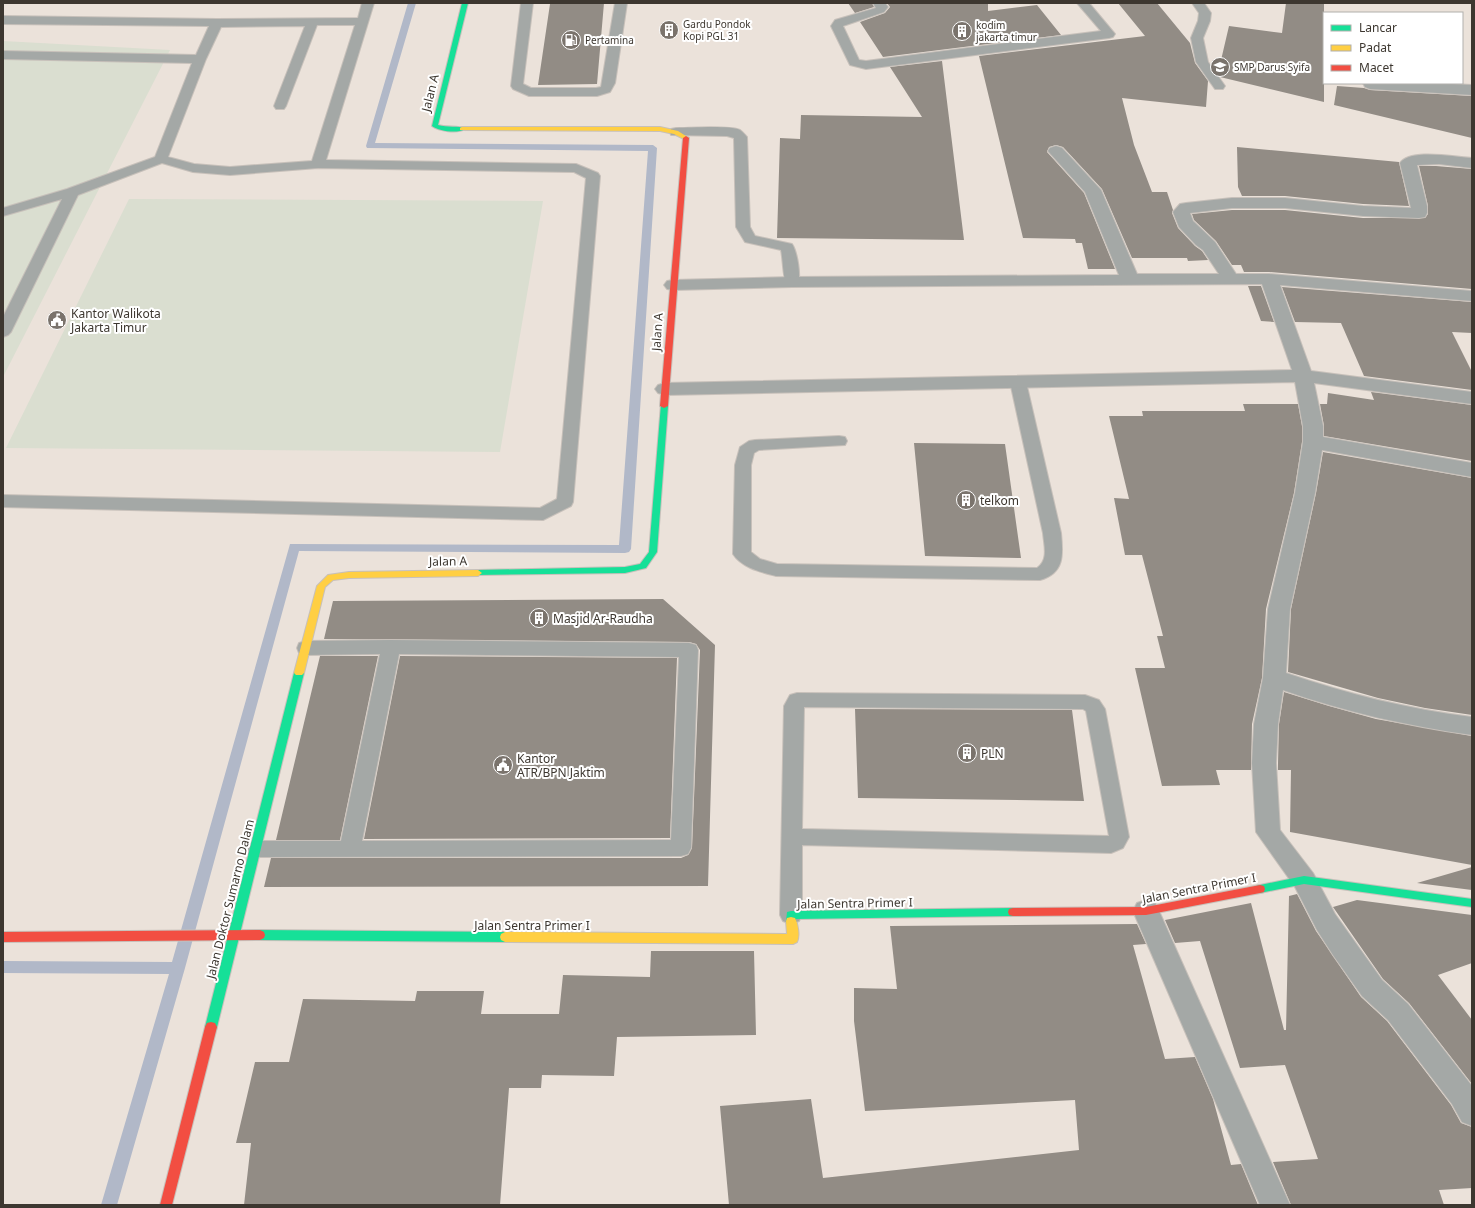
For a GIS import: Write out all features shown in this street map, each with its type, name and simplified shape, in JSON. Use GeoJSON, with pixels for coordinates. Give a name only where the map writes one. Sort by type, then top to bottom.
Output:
{"type":"FeatureCollection","features":[{"type":"Feature","properties":{"kind":"street","name":"Jalan A"},"geometry":{"type":"LineString","coordinates":[[317,599],[321,586],[331,577],[349,575],[625,570],[643,566],[653,552],[673,285],[686,137],[676,132],[660,128],[444,129],[435,126],[465,3]]}},
{"type":"Feature","properties":{"kind":"street"},"geometry":{"type":"LineString","coordinates":[[1370,84],[1472,90]]}},
{"type":"Feature","properties":{"kind":"street"},"geometry":{"type":"LineString","coordinates":[[1056,151],[1093,190],[1130,280]]}},
{"type":"Feature","properties":{"kind":"street"},"geometry":{"type":"LineString","coordinates":[[1231,279],[1209,246],[1202,241],[1185,223],[1181,212],[1186,208],[1232,203],[1285,203],[1363,211],[1419,213],[1419,206],[1408,163],[1412,160],[1425,159],[1472,163]]}},
{"type":"Feature","properties":{"kind":"street"},"geometry":{"type":"LineString","coordinates":[[673,285],[792,282],[1269,279],[1472,296]]}},
{"type":"Feature","properties":{"kind":"street"},"geometry":{"type":"LineString","coordinates":[[1269,279],[1303,376],[1313,426],[1313,442],[1305,493],[1279,609],[1274,678],[1266,724],[1264,763],[1268,832],[1304,880],[1326,922],[1342,947],[1372,988],[1398,1012],[1462,1095],[1472,1113]]}},
{"type":"Feature","properties":{"kind":"street"},"geometry":{"type":"LineString","coordinates":[[665,389],[1303,376],[1472,398]]}},
{"type":"Feature","properties":{"kind":"street"},"geometry":{"type":"LineString","coordinates":[[1313,442],[1472,470]]}},
{"type":"Feature","properties":{"kind":"street","name":"Jalan Doktor Sumarno Dalam"},"geometry":{"type":"LineString","coordinates":[[166,1205],[317,599]]}},
{"type":"Feature","properties":{"kind":"street"},"geometry":{"type":"LineString","coordinates":[[1274,678],[1319,694],[1369,708],[1472,726]]}},
{"type":"Feature","properties":{"kind":"street","name":"Jalan Sentra Primer I"},"geometry":{"type":"LineString","coordinates":[[234,935],[793,939],[791,915],[1146,912],[1304,880],[1472,903]]}},
{"type":"Feature","properties":{"kind":"street"},"geometry":{"type":"LineString","coordinates":[[1146,912],[1275,1205]]}},
{"type":"Feature","properties":{"kind":"street"},"geometry":{"type":"LineString","coordinates":[[3,937],[234,935]]}},
{"type":"Feature","properties":{"kind":"lane"},"geometry":{"type":"LineString","coordinates":[[318,164],[368,3]]}},
{"type":"Feature","properties":{"kind":"lane"},"geometry":{"type":"LineString","coordinates":[[527,3],[517,86],[529,92],[597,92],[606,89],[609,83],[622,3]]}},
{"type":"Feature","properties":{"kind":"lane"},"geometry":{"type":"LineString","coordinates":[[879,3],[882,7],[880,10],[839,23],[837,26],[854,62],[859,64],[866,65],[1109,34],[1109,32],[1083,3]]}},
{"type":"Feature","properties":{"kind":"lane"},"geometry":{"type":"LineString","coordinates":[[1198,3],[1205,13],[1204,21],[1197,38],[1202,62],[1219,86]]}},
{"type":"Feature","properties":{"kind":"lane"},"geometry":{"type":"LineString","coordinates":[[3,20],[217,23],[363,21]]}},
{"type":"Feature","properties":{"kind":"lane"},"geometry":{"type":"LineString","coordinates":[[280,106],[312,22]]}},
{"type":"Feature","properties":{"kind":"lane"},"geometry":{"type":"LineString","coordinates":[[161,159],[200,59],[217,23]]}},
{"type":"Feature","properties":{"kind":"lane"},"geometry":{"type":"LineString","coordinates":[[3,55],[200,59]]}},
{"type":"Feature","properties":{"kind":"lane"},"geometry":{"type":"LineString","coordinates":[[676,132],[727,132],[735,133],[740,137],[743,227],[750,239],[772,245],[787,247],[791,263],[792,282]]}},
{"type":"Feature","properties":{"kind":"lane"},"geometry":{"type":"LineString","coordinates":[[3,212],[72,192],[161,159],[193,168],[230,171],[318,164],[576,168],[593,176],[565,502],[543,514],[3,501]]}},
{"type":"Feature","properties":{"kind":"lane"},"geometry":{"type":"LineString","coordinates":[[3,332],[72,192]]}},
{"type":"Feature","properties":{"kind":"lane"},"geometry":{"type":"LineString","coordinates":[[839,441],[755,445],[746,451],[743,465],[742,554],[754,564],[776,570],[1040,574],[1048,570],[1054,558],[1052,533],[1018,382]]}},
{"type":"Feature","properties":{"kind":"lane"},"geometry":{"type":"LineString","coordinates":[[255,849],[681,848],[688,650],[391,647],[306,648]]}},
{"type":"Feature","properties":{"kind":"lane"},"geometry":{"type":"LineString","coordinates":[[350,849],[391,647]]}},
{"type":"Feature","properties":{"kind":"lane"},"geometry":{"type":"LineString","coordinates":[[791,915],[794,706],[797,700],[1085,702],[1092,704],[1095,709],[1119,837],[1116,842],[1111,845],[793,837]]}},
{"type":"Feature","properties":{"kind":"shaded area"},"geometry":{"type":"Polygon","coordinates":[[[3,41],[170,50],[3,377],[3,41]]]}},
{"type":"Feature","properties":{"kind":"shaded area"},"geometry":{"type":"Polygon","coordinates":[[[129,199],[543,201],[500,452],[6,448],[129,199]]]}},
{"type":"Feature","properties":{"kind":"building"},"geometry":{"type":"Polygon","coordinates":[[[604,3],[597,84],[538,85],[550,4],[604,3]]]}},
{"type":"Feature","properties":{"kind":"building"},"geometry":{"type":"Polygon","coordinates":[[[848,3],[872,3],[874,7],[855,13],[848,3]]]}},
{"type":"Feature","properties":{"kind":"building","name":"kodim jakarta timur"},"geometry":{"type":"Polygon","coordinates":[[[887,3],[988,3],[988,11],[1037,5],[1061,35],[883,57],[860,22],[885,13],[890,7],[887,3]]]}},
{"type":"Feature","properties":{"kind":"building"},"geometry":{"type":"Polygon","coordinates":[[[1118,3],[1157,3],[1190,43],[1195,63],[1208,81],[1206,107],[1122,98],[1134,145],[1152,192],[1167,192],[1173,210],[1172,213],[1178,228],[1195,246],[1202,251],[1208,260],[1188,261],[1187,258],[1132,258],[1102,189],[1063,147],[1056,145],[1049,147],[1047,152],[1084,193],[1115,269],[1088,269],[1082,243],[1076,243],[1075,239],[1023,238],[979,56],[1145,36],[1118,3]]]}},
{"type":"Feature","properties":{"kind":"building"},"geometry":{"type":"Polygon","coordinates":[[[1286,3],[1324,3],[1324,102],[1220,77],[1218,73],[1229,26],[1282,33],[1286,3]]]}},
{"type":"Feature","properties":{"kind":"building"},"geometry":{"type":"Polygon","coordinates":[[[942,61],[964,240],[777,238],[780,138],[800,139],[801,115],[922,117],[890,67],[942,61]]]}},
{"type":"Feature","properties":{"kind":"building"},"geometry":{"type":"Polygon","coordinates":[[[1337,86],[1364,88],[1370,90],[1472,96],[1472,138],[1334,105],[1337,86]]]}},
{"type":"Feature","properties":{"kind":"building"},"geometry":{"type":"Polygon","coordinates":[[[1237,147],[1399,162],[1409,206],[1363,204],[1285,196],[1242,196],[1238,187],[1237,147]]]}},
{"type":"Feature","properties":{"kind":"building"},"geometry":{"type":"Polygon","coordinates":[[[1419,166],[1472,169],[1472,289],[1269,272],[1244,272],[1241,265],[1232,265],[1216,241],[1194,220],[1192,214],[1232,210],[1285,210],[1363,218],[1425,218],[1428,214],[1428,206],[1419,166]]]}},
{"type":"Feature","properties":{"kind":"building"},"geometry":{"type":"Polygon","coordinates":[[[1248,286],[1261,286],[1274,322],[1261,321],[1248,286]]]}},
{"type":"Feature","properties":{"kind":"building"},"geometry":{"type":"Polygon","coordinates":[[[1282,287],[1472,302],[1472,333],[1452,332],[1472,372],[1472,390],[1364,376],[1341,323],[1295,322],[1282,287]]]}},
{"type":"Feature","properties":{"kind":"building"},"geometry":{"type":"Polygon","coordinates":[[[1371,392],[1472,405],[1472,461],[1324,436],[1324,426],[1320,404],[1327,404],[1328,393],[1374,400],[1371,392]]]}},
{"type":"Feature","properties":{"kind":"building"},"geometry":{"type":"Polygon","coordinates":[[[1243,404],[1298,404],[1302,426],[1302,442],[1294,493],[1266,609],[1262,678],[1252,724],[1251,770],[1216,770],[1220,785],[1162,786],[1135,668],[1165,668],[1157,636],[1163,636],[1142,555],[1125,555],[1114,498],[1129,499],[1109,416],[1143,416],[1142,411],[1245,411],[1243,404]]]}},
{"type":"Feature","properties":{"kind":"building","name":"telkom"},"geometry":{"type":"Polygon","coordinates":[[[914,443],[1005,444],[1021,558],[925,556],[914,443]]]}},
{"type":"Feature","properties":{"kind":"building"},"geometry":{"type":"Polygon","coordinates":[[[1323,452],[1472,478],[1472,715],[1425,708],[1378,698],[1288,672],[1291,609],[1316,493],[1323,452]]]}},
{"type":"Feature","properties":{"kind":"building"},"geometry":{"type":"Polygon","coordinates":[[[663,599],[715,645],[708,886],[264,887],[271,858],[681,858],[688,855],[692,848],[700,650],[696,644],[689,642],[324,639],[333,601],[663,599]]]}},
{"type":"Feature","properties":{"kind":"building"},"geometry":{"type":"Polygon","coordinates":[[[320,656],[378,656],[340,840],[276,840],[320,656]]]}},
{"type":"Feature","properties":{"kind":"building","name":"Kantor ATR/BPN Jaktim"},"geometry":{"type":"Polygon","coordinates":[[[400,656],[677,658],[670,838],[364,839],[400,656]]]}},
{"type":"Feature","properties":{"kind":"building"},"geometry":{"type":"Polygon","coordinates":[[[1284,692],[1376,719],[1472,736],[1472,865],[1290,832],[1291,770],[1278,770],[1279,724],[1284,692]]]}},
{"type":"Feature","properties":{"kind":"building","name":"PLN"},"geometry":{"type":"Polygon","coordinates":[[[855,709],[1072,710],[1084,801],[858,798],[855,709]]]}},
{"type":"Feature","properties":{"kind":"building"},"geometry":{"type":"Polygon","coordinates":[[[1472,867],[1472,890],[1417,883],[1472,867]]]}},
{"type":"Feature","properties":{"kind":"building"},"geometry":{"type":"Polygon","coordinates":[[[1297,894],[1316,931],[1361,997],[1387,1021],[1451,1105],[1461,1123],[1472,1127],[1472,1188],[1439,1190],[1444,1205],[1291,1205],[1273,1162],[1318,1159],[1285,1065],[1240,1068],[1200,941],[1175,943],[1165,920],[1251,903],[1284,1030],[1286,1030],[1289,896],[1297,894]]]}},
{"type":"Feature","properties":{"kind":"building"},"geometry":{"type":"Polygon","coordinates":[[[1357,900],[1472,915],[1472,963],[1438,975],[1472,1020],[1472,1084],[1409,1003],[1383,979],[1333,907],[1357,900]]]}},
{"type":"Feature","properties":{"kind":"building"},"geometry":{"type":"Polygon","coordinates":[[[1137,924],[1146,944],[1133,945],[1165,1059],[1195,1057],[1213,1099],[1231,1165],[1241,1164],[1258,1205],[729,1205],[720,1106],[811,1099],[823,1178],[1079,1150],[1075,1100],[865,1111],[854,1021],[854,988],[897,989],[890,926],[1137,924]]]}},
{"type":"Feature","properties":{"kind":"building"},"geometry":{"type":"Polygon","coordinates":[[[651,951],[754,951],[756,1035],[617,1037],[614,1076],[542,1075],[541,1088],[509,1088],[500,1205],[244,1205],[251,1143],[236,1143],[255,1062],[289,1062],[303,999],[415,1001],[417,991],[484,991],[481,1014],[559,1014],[563,975],[650,977],[651,951]]]}},
{"type":"Feature","properties":{"kind":"waterway"},"geometry":{"type":"LineString","coordinates":[[178,968],[294,547],[625,549],[653,148],[370,146],[412,3]]}},
{"type":"Feature","properties":{"kind":"waterway"},"geometry":{"type":"LineString","coordinates":[[3,967],[178,968]]}},
{"type":"Feature","properties":{"kind":"waterway"},"geometry":{"type":"LineString","coordinates":[[109,1205],[178,968]]}},
{"type":"Feature","properties":{"kind":"traffic: fast"},"geometry":{"type":"LineString","coordinates":[[462,129],[444,129],[435,126],[465,3]]}},
{"type":"Feature","properties":{"kind":"traffic: fast"},"geometry":{"type":"LineString","coordinates":[[478,573],[625,570],[643,566],[653,552],[664,406]]}},
{"type":"Feature","properties":{"kind":"traffic: fast"},"geometry":{"type":"LineString","coordinates":[[211,1027],[299,673]]}},
{"type":"Feature","properties":{"kind":"traffic: fast"},"geometry":{"type":"LineString","coordinates":[[1260,889],[1304,880],[1472,903]]}},
{"type":"Feature","properties":{"kind":"traffic: fast"},"geometry":{"type":"LineString","coordinates":[[791,921],[791,915],[1013,912]]}},
{"type":"Feature","properties":{"kind":"traffic: fast"},"geometry":{"type":"LineString","coordinates":[[260,935],[505,937]]}},
{"type":"Feature","properties":{"kind":"traffic: slow"},"geometry":{"type":"LineString","coordinates":[[462,129],[660,129],[676,132],[686,138]]}},
{"type":"Feature","properties":{"kind":"traffic: slow"},"geometry":{"type":"LineString","coordinates":[[299,673],[321,586],[331,577],[349,575],[478,573]]}},
{"type":"Feature","properties":{"kind":"traffic: slow"},"geometry":{"type":"LineString","coordinates":[[505,937],[793,939],[791,921]]}},
{"type":"Feature","properties":{"kind":"traffic: jam"},"geometry":{"type":"LineString","coordinates":[[664,406],[686,138]]}},
{"type":"Feature","properties":{"kind":"traffic: jam"},"geometry":{"type":"LineString","coordinates":[[1013,912],[1146,911],[1260,889]]}},
{"type":"Feature","properties":{"kind":"traffic: jam"},"geometry":{"type":"LineString","coordinates":[[3,937],[260,935]]}},
{"type":"Feature","properties":{"kind":"traffic: jam"},"geometry":{"type":"LineString","coordinates":[[166,1205],[211,1027]]}},
{"type":"Feature","properties":{"kind":"place","name":"Gardu Pondok Kopi PGL 31"},"geometry":{"type":"Point","coordinates":[669,30]}},
{"type":"Feature","properties":{"kind":"place","name":"kodim jakarta timur"},"geometry":{"type":"Point","coordinates":[962,31]}},
{"type":"Feature","properties":{"kind":"place","name":"Pertamina"},"geometry":{"type":"Point","coordinates":[571,40]}},
{"type":"Feature","properties":{"kind":"place","name":"SMP Darus Syifa"},"geometry":{"type":"Point","coordinates":[1220,67]}},
{"type":"Feature","properties":{"kind":"place","name":"Kantor Walikota Jakarta Timur"},"geometry":{"type":"Point","coordinates":[57,320]}},
{"type":"Feature","properties":{"kind":"place","name":"telkom"},"geometry":{"type":"Point","coordinates":[966,500]}},
{"type":"Feature","properties":{"kind":"place","name":"Masjid Ar-Raudha"},"geometry":{"type":"Point","coordinates":[539,618]}},
{"type":"Feature","properties":{"kind":"place","name":"PLN"},"geometry":{"type":"Point","coordinates":[967,753]}},
{"type":"Feature","properties":{"kind":"place","name":"Kantor ATR/BPN Jaktim"},"geometry":{"type":"Point","coordinates":[503,765]}}]}
